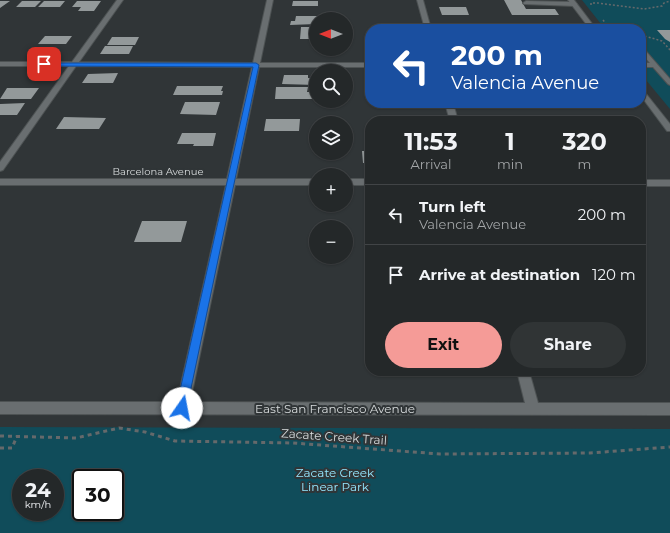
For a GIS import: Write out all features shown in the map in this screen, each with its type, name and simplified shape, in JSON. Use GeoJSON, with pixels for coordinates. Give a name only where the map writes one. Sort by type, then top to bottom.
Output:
{"type":"FeatureCollection","features":[{"type":"Feature","properties":{"kind":"street"},"geometry":{"type":"LineString","coordinates":[[0,168],[120,0]]}},
{"type":"Feature","properties":{"kind":"street"},"geometry":{"type":"LineString","coordinates":[[182,408],[270,0]]}},
{"type":"Feature","properties":{"kind":"street"},"geometry":{"type":"LineString","coordinates":[[420,0],[427,24]]}},
{"type":"Feature","properties":{"kind":"street"},"geometry":{"type":"LineString","coordinates":[[526,4],[572,2],[589,24]]}},
{"type":"Feature","properties":{"kind":"street"},"geometry":{"type":"LineString","coordinates":[[646,55],[670,83]]}},
{"type":"Feature","properties":{"kind":"street"},"geometry":{"type":"LineString","coordinates":[[0,64],[365,65]]}},
{"type":"Feature","properties":{"kind":"street"},"geometry":{"type":"LineString","coordinates":[[646,65],[655,65]]}},
{"type":"Feature","properties":{"kind":"street"},"geometry":{"type":"LineString","coordinates":[[646,97],[670,128]]}},
{"type":"Feature","properties":{"kind":"street","name":"Barcelona Avenue"},"geometry":{"type":"LineString","coordinates":[[0,182],[309,182]]}},
{"type":"Feature","properties":{"kind":"street"},"geometry":{"type":"LineString","coordinates":[[353,182],[365,182]]}},
{"type":"Feature","properties":{"kind":"street"},"geometry":{"type":"LineString","coordinates":[[646,183],[670,183]]}},
{"type":"Feature","properties":{"kind":"street"},"geometry":{"type":"LineString","coordinates":[[524,376],[533,409]]}},
{"type":"Feature","properties":{"kind":"street","name":"East San Francisco Avenue"},"geometry":{"type":"LineString","coordinates":[[0,408],[670,409]]}},
{"type":"Feature","properties":{"kind":"path"},"geometry":{"type":"LineString","coordinates":[[591,5],[590,3],[594,1],[604,0]]}},
{"type":"Feature","properties":{"kind":"path"},"geometry":{"type":"LineString","coordinates":[[623,3],[635,7],[656,8],[662,6],[664,2],[670,0]]}},
{"type":"Feature","properties":{"kind":"path"},"geometry":{"type":"LineString","coordinates":[[601,17],[606,24]]}},
{"type":"Feature","properties":{"kind":"path"},"geometry":{"type":"LineString","coordinates":[[646,37],[660,41],[668,46],[670,50]]}},
{"type":"Feature","properties":{"kind":"path","name":"Zacate Creek Trail"},"geometry":{"type":"LineString","coordinates":[[0,436],[76,438],[119,428],[145,432],[175,441],[293,443],[440,454],[590,453],[670,447]]}},
{"type":"Feature","properties":{"kind":"path"},"geometry":{"type":"LineString","coordinates":[[0,448],[12,448],[17,436]]}},
{"type":"Feature","properties":{"kind":"green space"},"geometry":{"type":"Polygon","coordinates":[[[582,0],[670,0],[670,109],[646,80],[646,24],[601,24],[582,0]]]}},
{"type":"Feature","properties":{"kind":"green space","name":"Zacate Creek Linear Park"},"geometry":{"type":"Polygon","coordinates":[[[0,427],[670,429],[670,533],[0,533],[0,427]]]}},
{"type":"Feature","properties":{"kind":"building"},"geometry":{"type":"Polygon","coordinates":[[[504,0],[521,0],[526,9],[555,9],[559,15],[512,15],[504,0]]]}},
{"type":"Feature","properties":{"kind":"building"},"geometry":{"type":"Polygon","coordinates":[[[0,1],[10,1],[0,8],[0,1]]]}},
{"type":"Feature","properties":{"kind":"building"},"geometry":{"type":"Polygon","coordinates":[[[22,1],[41,1],[35,7],[16,7],[22,1]]]}},
{"type":"Feature","properties":{"kind":"building"},"geometry":{"type":"Polygon","coordinates":[[[44,1],[65,1],[60,7],[38,7],[44,1]]]}},
{"type":"Feature","properties":{"kind":"building"},"geometry":{"type":"Polygon","coordinates":[[[77,1],[101,1],[94,11],[78,11],[81,7],[72,7],[77,1]]]}},
{"type":"Feature","properties":{"kind":"building"},"geometry":{"type":"Polygon","coordinates":[[[293,1],[318,1],[318,6],[292,6],[293,1]]]}},
{"type":"Feature","properties":{"kind":"building"},"geometry":{"type":"Polygon","coordinates":[[[439,7],[466,7],[469,15],[442,15],[439,7]]]}},
{"type":"Feature","properties":{"kind":"building"},"geometry":{"type":"Polygon","coordinates":[[[296,16],[309,16],[309,24],[290,25],[291,21],[295,21],[296,16]]]}},
{"type":"Feature","properties":{"kind":"building"},"geometry":{"type":"Polygon","coordinates":[[[301,27],[309,27],[309,39],[300,39],[301,27]]]}},
{"type":"Feature","properties":{"kind":"building"},"geometry":{"type":"Polygon","coordinates":[[[657,30],[670,30],[670,42],[665,39],[657,30]]]}},
{"type":"Feature","properties":{"kind":"building"},"geometry":{"type":"Polygon","coordinates":[[[45,36],[72,36],[66,44],[38,44],[45,36]]]}},
{"type":"Feature","properties":{"kind":"building"},"geometry":{"type":"Polygon","coordinates":[[[112,37],[139,37],[135,45],[107,45],[112,37]]]}},
{"type":"Feature","properties":{"kind":"building"},"geometry":{"type":"Polygon","coordinates":[[[105,46],[133,46],[129,54],[100,54],[105,46]]]}},
{"type":"Feature","properties":{"kind":"building"},"geometry":{"type":"Polygon","coordinates":[[[118,73],[113,83],[82,83],[88,74],[118,73]]]}},
{"type":"Feature","properties":{"kind":"building"},"geometry":{"type":"Polygon","coordinates":[[[284,75],[308,75],[309,78],[309,85],[282,84],[284,75]]]}},
{"type":"Feature","properties":{"kind":"building"},"geometry":{"type":"Polygon","coordinates":[[[177,86],[223,86],[221,91],[223,91],[222,95],[173,95],[177,86]]]}},
{"type":"Feature","properties":{"kind":"building"},"geometry":{"type":"Polygon","coordinates":[[[276,87],[308,87],[307,92],[309,92],[309,99],[275,99],[276,87]]]}},
{"type":"Feature","properties":{"kind":"building"},"geometry":{"type":"Polygon","coordinates":[[[7,88],[39,88],[31,99],[0,99],[7,88]]]}},
{"type":"Feature","properties":{"kind":"building"},"geometry":{"type":"Polygon","coordinates":[[[185,102],[220,102],[216,115],[180,114],[185,102]]]}},
{"type":"Feature","properties":{"kind":"building"},"geometry":{"type":"Polygon","coordinates":[[[25,103],[17,115],[0,115],[0,104],[25,103]]]}},
{"type":"Feature","properties":{"kind":"building"},"geometry":{"type":"Polygon","coordinates":[[[64,117],[106,118],[99,129],[56,129],[64,117]]]}},
{"type":"Feature","properties":{"kind":"building"},"geometry":{"type":"Polygon","coordinates":[[[266,119],[300,119],[299,131],[264,131],[266,119]]]}},
{"type":"Feature","properties":{"kind":"building"},"geometry":{"type":"Polygon","coordinates":[[[182,133],[216,133],[213,146],[193,146],[194,144],[177,144],[182,133]]]}},
{"type":"Feature","properties":{"kind":"building"},"geometry":{"type":"Polygon","coordinates":[[[362,151],[365,151],[365,163],[363,163],[362,151]]]}},
{"type":"Feature","properties":{"kind":"building"},"geometry":{"type":"Polygon","coordinates":[[[142,221],[187,221],[181,242],[134,242],[142,221]]]}},
{"type":"Feature","properties":{"kind":"route"},"geometry":{"type":"LineString","coordinates":[[44,64],[256,65],[182,408]]}}]}
